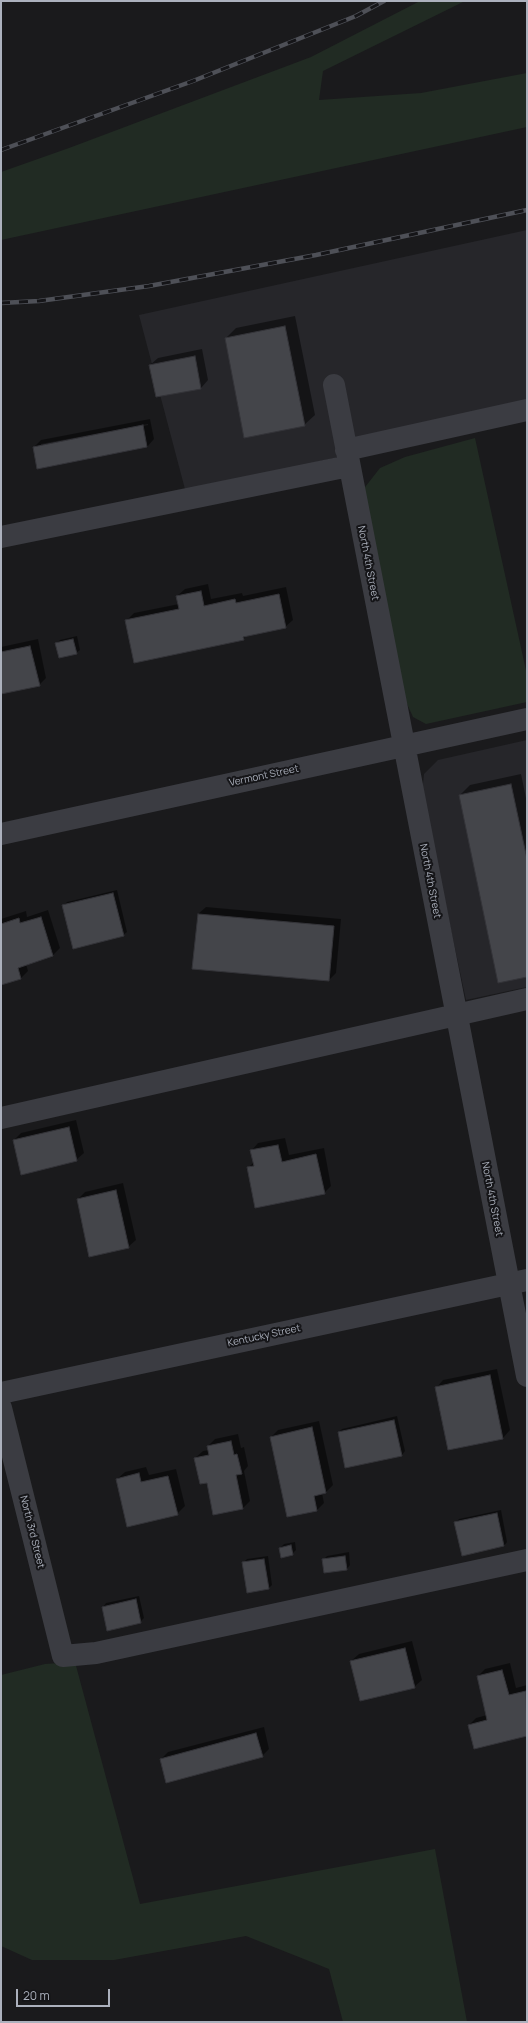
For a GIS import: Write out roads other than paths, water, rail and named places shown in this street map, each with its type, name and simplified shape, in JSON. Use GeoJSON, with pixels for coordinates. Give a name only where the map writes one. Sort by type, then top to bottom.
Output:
{"type":"FeatureCollection","features":[{"type":"Feature","properties":{"kind":"street","name":"North 4th Street"},"geometry":{"type":"LineString","coordinates":[[334,385],[456,1014],[518,1282],[527,1376]]}},
{"type":"Feature","properties":{"kind":"street"},"geometry":{"type":"LineString","coordinates":[[1,537],[348,458],[527,410]]}},
{"type":"Feature","properties":{"kind":"street","name":"Vermont Street"},"geometry":{"type":"LineString","coordinates":[[1,834],[527,719]]}},
{"type":"Feature","properties":{"kind":"street"},"geometry":{"type":"LineString","coordinates":[[1,1118],[527,999]]}},
{"type":"Feature","properties":{"kind":"street","name":"Kentucky Street"},"geometry":{"type":"LineString","coordinates":[[1,1393],[518,1282]]}},
{"type":"Feature","properties":{"kind":"street","name":"North 3rd Street"},"geometry":{"type":"LineString","coordinates":[[1,1408],[63,1656],[104,1652],[527,1560]]}},
{"type":"Feature","properties":{"kind":"railway"},"geometry":{"type":"LineString","coordinates":[[1,150],[193,81],[356,16],[384,1]]}},
{"type":"Feature","properties":{"kind":"railway"},"geometry":{"type":"LineString","coordinates":[[1,303],[39,301],[149,286],[316,255],[527,210]]}}]}
